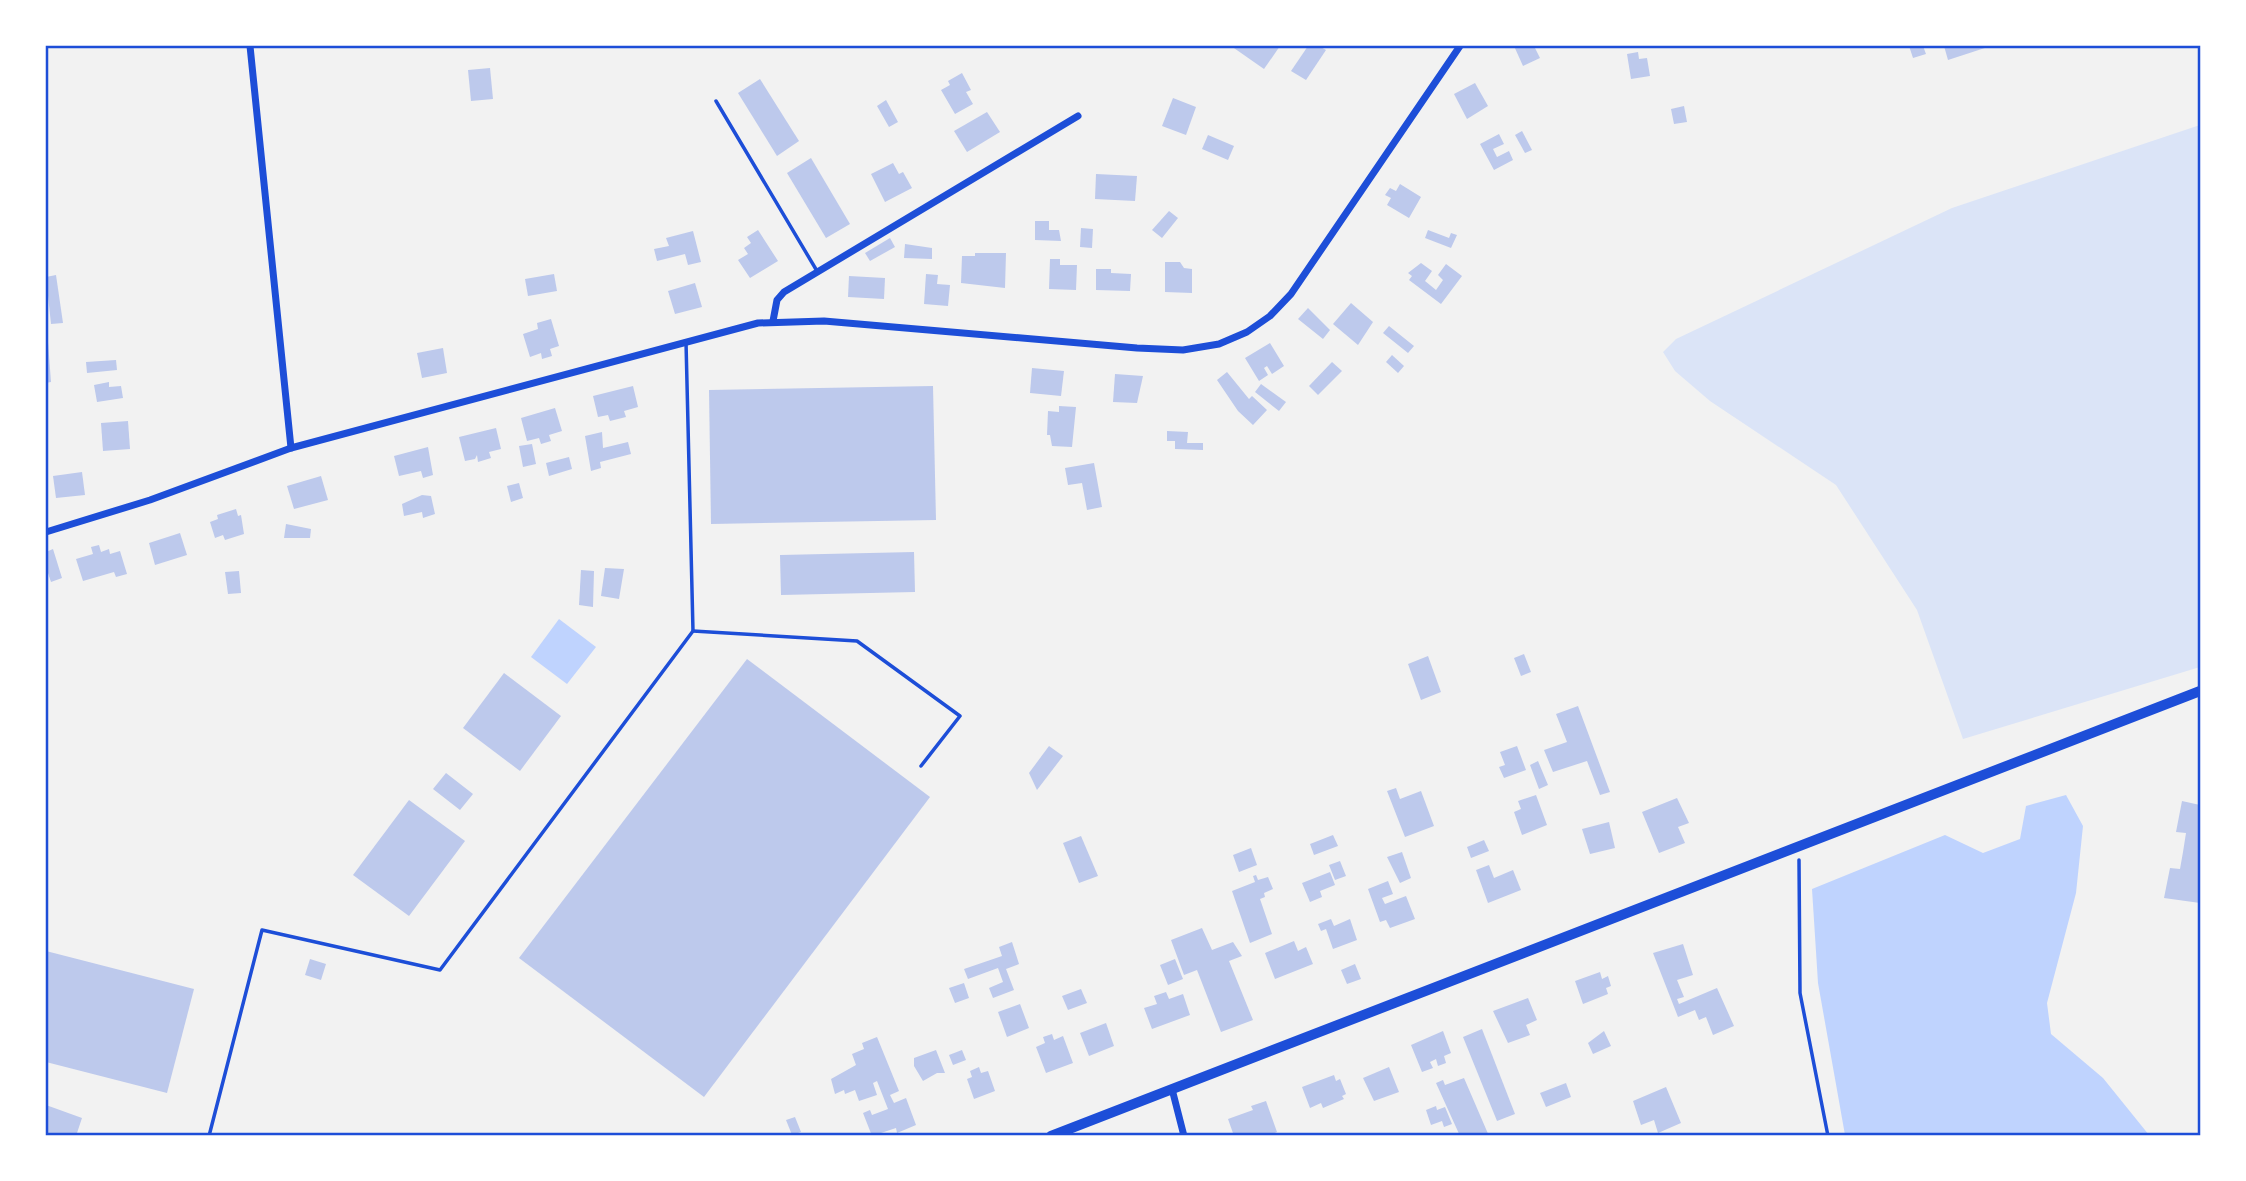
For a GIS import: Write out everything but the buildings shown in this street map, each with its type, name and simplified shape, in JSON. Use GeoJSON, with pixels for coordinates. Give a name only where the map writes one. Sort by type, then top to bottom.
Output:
{"type":"FeatureCollection","features":[{"type":"Feature","properties":{"kind":"main road"},"geometry":{"type":"LineString","coordinates":[[1051,1136],[2200,691]]}},
{"type":"Feature","properties":{"kind":"street"},"geometry":{"type":"LineString","coordinates":[[250,46],[291,448]]}},
{"type":"Feature","properties":{"kind":"street"},"geometry":{"type":"LineString","coordinates":[[46,532],[150,500],[291,448],[686,340],[773,321],[824,321],[1160,350],[1203,347],[1233,338],[1259,325],[1291,293],[1460,46]]}},
{"type":"Feature","properties":{"kind":"street"},"geometry":{"type":"LineString","coordinates":[[773,321],[780,295],[1078,116]]}},
{"type":"Feature","properties":{"kind":"street"},"geometry":{"type":"LineString","coordinates":[[1172,1089],[1184,1136]]}},
{"type":"Feature","properties":{"kind":"lane"},"geometry":{"type":"LineString","coordinates":[[716,101],[818,272]]}},
{"type":"Feature","properties":{"kind":"lane"},"geometry":{"type":"LineString","coordinates":[[209,1136],[262,930],[440,970],[693,631],[686,340]]}},
{"type":"Feature","properties":{"kind":"lane"},"geometry":{"type":"LineString","coordinates":[[693,631],[857,641],[960,716],[921,766]]}},
{"type":"Feature","properties":{"kind":"path"},"geometry":{"type":"LineString","coordinates":[[1798,847],[1800,993],[1828,1136]]}},
{"type":"Feature","properties":{"kind":"shaded area"},"geometry":{"type":"Polygon","coordinates":[[[2200,125],[2200,667],[1963,739],[1917,610],[1836,485],[1710,401],[1675,371],[1663,352],[1676,339],[1952,208],[2200,125]]]}},
{"type":"Feature","properties":{"kind":"water"},"geometry":{"type":"Polygon","coordinates":[[[559,619],[596,647],[567,684],[531,657],[559,619]]]}},
{"type":"Feature","properties":{"kind":"water"},"geometry":{"type":"Polygon","coordinates":[[[2066,795],[2083,826],[2076,893],[2047,1003],[2051,1034],[2103,1078],[2149,1135],[1845,1135],[1818,983],[1812,889],[1945,835],[1983,853],[2020,839],[2026,806],[2066,795]]]}}]}
